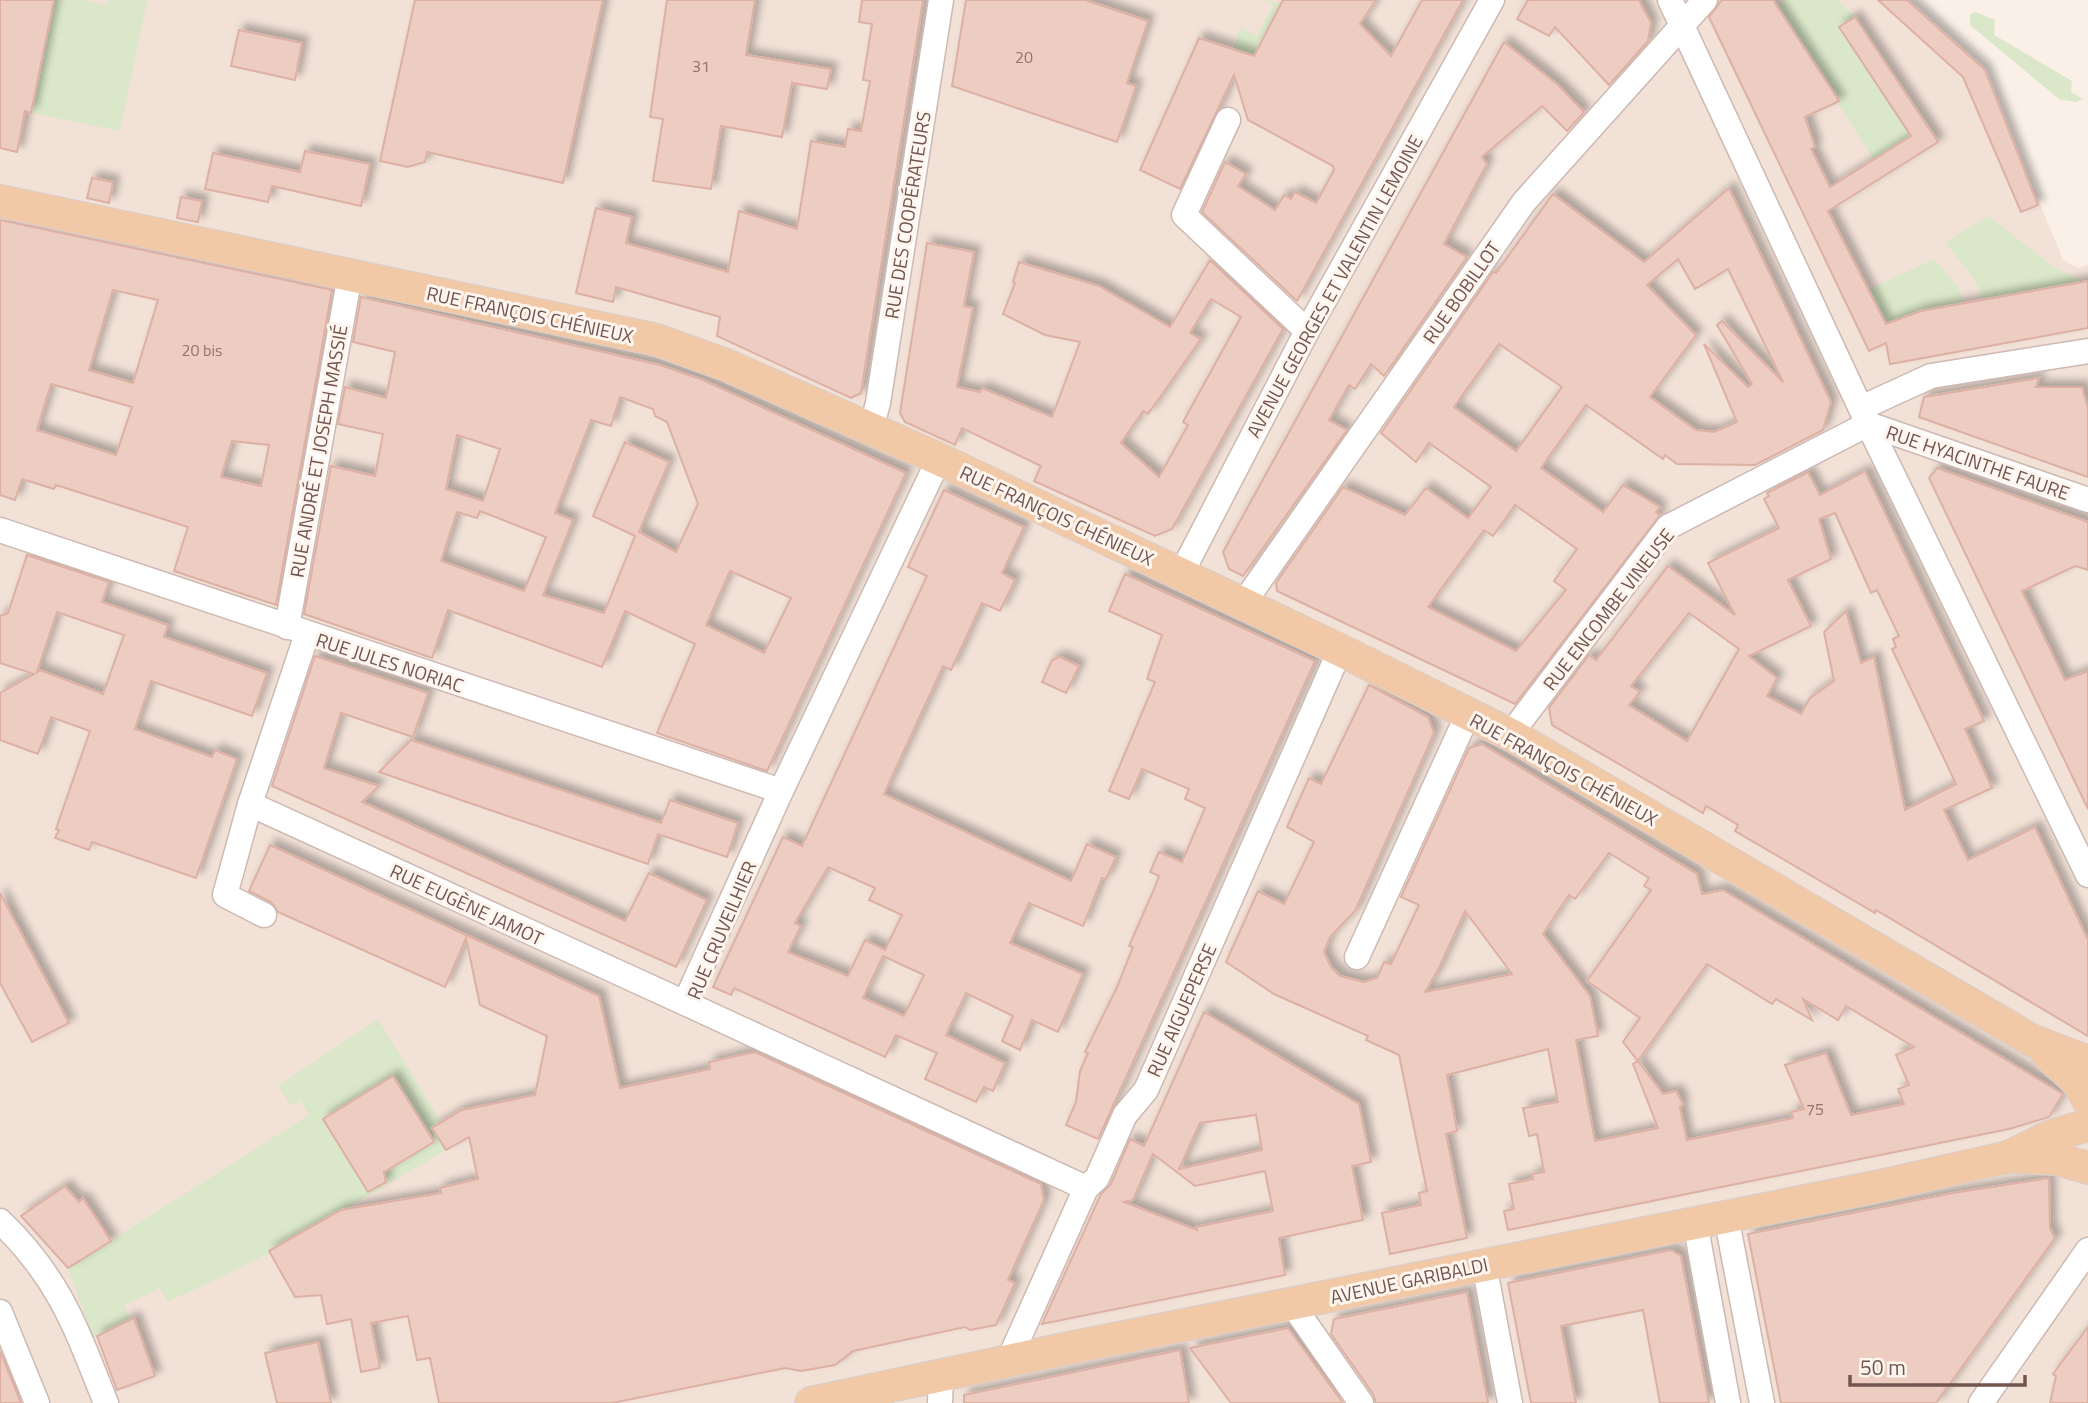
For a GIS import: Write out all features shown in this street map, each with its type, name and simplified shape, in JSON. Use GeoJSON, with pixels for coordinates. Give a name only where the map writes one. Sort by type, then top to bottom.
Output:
{"type":"FeatureCollection","features":[{"type":"Feature","properties":{"kind":"main road","name":"RUE FRANÇOIS CHÉNIEUX"},"geometry":{"type":"LineString","coordinates":[[0,201],[657,340],[726,365],[939,459],[1340,650],[1513,736],[2033,1041],[2088,1062]]}},
{"type":"Feature","properties":{"kind":"main road","name":"RUE FRANÇOIS CHÉNIEUX"},"geometry":{"type":"LineString","coordinates":[[2033,1041],[2079,1083],[2088,1100]]}},
{"type":"Feature","properties":{"kind":"main road","name":"AVENUE GARIBALDI"},"geometry":{"type":"LineString","coordinates":[[811,1403],[941,1390],[1008,1362],[2008,1157],[2052,1136],[2088,1125]]}},
{"type":"Feature","properties":{"kind":"main road","name":"AVENUE GARIBALDI"},"geometry":{"type":"LineString","coordinates":[[2008,1157],[2057,1159],[2088,1168]]}},
{"type":"Feature","properties":{"kind":"street","name":"RUE DES COOPÉRATEURS"},"geometry":{"type":"LineString","coordinates":[[871,429],[878,403],[941,0]]}},
{"type":"Feature","properties":{"kind":"street","name":"AVENUE GEORGES ET VALENTIN LEMOINE"},"geometry":{"type":"LineString","coordinates":[[1181,574],[1307,331],[1492,0]]}},
{"type":"Feature","properties":{"kind":"street"},"geometry":{"type":"LineString","coordinates":[[1670,0],[1865,416],[2088,875]]}},
{"type":"Feature","properties":{"kind":"street","name":"RUE BOBILLOT"},"geometry":{"type":"LineString","coordinates":[[1243,604],[1524,202],[1705,0]]}},
{"type":"Feature","properties":{"kind":"street"},"geometry":{"type":"LineString","coordinates":[[1228,120],[1184,215],[1307,331]]}},
{"type":"Feature","properties":{"kind":"street","name":"RUE ANDRÉ ET JOSEPH MASSIÉ"},"geometry":{"type":"LineString","coordinates":[[296,631],[350,275]]}},
{"type":"Feature","properties":{"kind":"street","name":"RUE ENCOMBE VINEUSE"},"geometry":{"type":"LineString","coordinates":[[1513,736],[1519,723],[1668,527],[1931,376],[2088,351]]}},
{"type":"Feature","properties":{"kind":"street","name":"RUE HYACINTHE FAURE"},"geometry":{"type":"LineString","coordinates":[[1865,416],[2088,500]]}},
{"type":"Feature","properties":{"kind":"street","name":"RUE CRUVEILHIER"},"geometry":{"type":"LineString","coordinates":[[939,459],[781,791],[685,1003],[1086,1188]]}},
{"type":"Feature","properties":{"kind":"street","name":"RUE JULES NORIAC"},"geometry":{"type":"LineString","coordinates":[[0,530],[781,791]]}},
{"type":"Feature","properties":{"kind":"street"},"geometry":{"type":"LineString","coordinates":[[264,915],[225,895],[296,631]]}},
{"type":"Feature","properties":{"kind":"street","name":"RUE AIGUEPERSE"},"geometry":{"type":"LineString","coordinates":[[1008,1362],[1086,1188],[1097,1178],[1125,1115],[1146,1090],[1340,650]]}},
{"type":"Feature","properties":{"kind":"street"},"geometry":{"type":"LineString","coordinates":[[1357,957],[1468,714]]}},
{"type":"Feature","properties":{"kind":"street","name":"RUE EUGÈNE JAMOT"},"geometry":{"type":"LineString","coordinates":[[250,804],[685,1003]]}},
{"type":"Feature","properties":{"kind":"street"},"geometry":{"type":"LineString","coordinates":[[1726,1216],[1762,1403]]}},
{"type":"Feature","properties":{"kind":"street"},"geometry":{"type":"LineString","coordinates":[[0,1221],[44,1269],[66,1304],[106,1403]]}},
{"type":"Feature","properties":{"kind":"street"},"geometry":{"type":"LineString","coordinates":[[1695,1222],[1728,1403]]}},
{"type":"Feature","properties":{"kind":"street"},"geometry":{"type":"LineString","coordinates":[[1981,1403],[2088,1251]]}},
{"type":"Feature","properties":{"kind":"street"},"geometry":{"type":"LineString","coordinates":[[1484,1264],[1510,1403]]}},
{"type":"Feature","properties":{"kind":"street"},"geometry":{"type":"LineString","coordinates":[[1292,1304],[1361,1403]]}},
{"type":"Feature","properties":{"kind":"street"},"geometry":{"type":"LineString","coordinates":[[0,1312],[37,1403]]}},
{"type":"Feature","properties":{"kind":"shaded area"},"geometry":{"type":"Polygon","coordinates":[[[0,0],[1907,0],[1985,70],[2063,260],[2079,268],[2088,264],[2088,1403],[0,1403],[0,0]]]}},
{"type":"Feature","properties":{"kind":"green space"},"geometry":{"type":"Polygon","coordinates":[[[54,0],[84,0],[107,5],[109,0],[147,0],[120,131],[31,113],[54,0]]]}},
{"type":"Feature","properties":{"kind":"green space"},"geometry":{"type":"Polygon","coordinates":[[[1263,0],[1281,4],[1263,39],[1319,77],[1233,49],[1240,28],[1257,36],[1273,5],[1263,0]]]}},
{"type":"Feature","properties":{"kind":"green space"},"geometry":{"type":"Polygon","coordinates":[[[1783,0],[1838,0],[1855,17],[1839,28],[1911,136],[1874,160],[1777,7],[1783,0]]]}},
{"type":"Feature","properties":{"kind":"green space"},"geometry":{"type":"Polygon","coordinates":[[[1976,12],[1995,20],[1994,35],[2072,81],[2071,92],[2083,99],[2076,102],[2059,99],[1970,25],[1970,14],[1976,12]]]}},
{"type":"Feature","properties":{"kind":"green space"},"geometry":{"type":"Polygon","coordinates":[[[1989,216],[2055,268],[2084,281],[1983,299],[1974,279],[1945,242],[1989,216]]]}},
{"type":"Feature","properties":{"kind":"green space"},"geometry":{"type":"Polygon","coordinates":[[[1934,259],[1958,287],[1964,303],[1921,311],[1886,324],[1868,290],[1934,259]]]}},
{"type":"Feature","properties":{"kind":"green space"},"geometry":{"type":"Polygon","coordinates":[[[378,1019],[441,1122],[432,1128],[446,1150],[270,1253],[168,1302],[160,1288],[124,1305],[130,1320],[93,1338],[68,1268],[309,1115],[300,1100],[291,1106],[278,1086],[378,1019]],[[403,1093],[364,1185],[427,1146],[419,1117],[403,1093]]]}},
{"type":"Feature","properties":{"kind":"building"},"geometry":{"type":"Polygon","coordinates":[[[0,0],[54,0],[31,113],[25,111],[17,152],[0,148],[0,0]]]}},
{"type":"Feature","properties":{"kind":"building"},"geometry":{"type":"Polygon","coordinates":[[[415,0],[603,0],[563,183],[427,152],[425,162],[408,167],[380,161],[415,0]]]}},
{"type":"Feature","properties":{"kind":"building"},"geometry":{"type":"Polygon","coordinates":[[[667,0],[755,0],[746,55],[831,69],[827,89],[792,83],[782,137],[721,126],[711,189],[653,181],[663,119],[650,117],[667,0]]]}},
{"type":"Feature","properties":{"kind":"building"},"geometry":{"type":"Polygon","coordinates":[[[862,0],[923,0],[861,393],[851,398],[717,336],[720,317],[616,287],[613,302],[576,293],[596,208],[632,217],[626,243],[728,272],[739,211],[797,229],[811,141],[845,147],[848,129],[861,131],[870,81],[863,80],[872,24],[859,22],[862,0]]]}},
{"type":"Feature","properties":{"kind":"building"},"geometry":{"type":"Polygon","coordinates":[[[966,0],[1085,0],[1148,21],[1127,83],[1136,86],[1117,142],[952,86],[966,0]]]}},
{"type":"Feature","properties":{"kind":"building"},"geometry":{"type":"Polygon","coordinates":[[[1283,0],[1376,0],[1360,24],[1391,56],[1422,0],[1463,0],[1297,301],[1202,212],[1225,162],[1246,174],[1238,186],[1275,210],[1284,195],[1291,199],[1295,192],[1316,203],[1334,170],[1333,166],[1248,120],[1234,75],[1180,189],[1140,170],[1199,38],[1254,56],[1283,0]]]}},
{"type":"Feature","properties":{"kind":"building"},"geometry":{"type":"Polygon","coordinates":[[[1528,0],[1639,0],[1651,23],[1648,41],[1609,85],[1555,27],[1549,36],[1517,19],[1528,0]]]}},
{"type":"Feature","properties":{"kind":"building"},"geometry":{"type":"Polygon","coordinates":[[[1722,0],[1773,0],[1839,101],[1805,117],[1815,147],[1811,149],[1830,187],[1911,136],[1839,27],[1855,17],[1938,142],[1828,211],[1886,324],[1921,311],[2088,281],[2088,328],[1890,364],[1886,343],[1869,351],[1709,17],[1722,0]]]}},
{"type":"Feature","properties":{"kind":"building"},"geometry":{"type":"Polygon","coordinates":[[[1878,0],[1907,0],[1985,70],[2038,205],[2021,212],[1963,77],[1878,0]]]}},
{"type":"Feature","properties":{"kind":"building"},"geometry":{"type":"Polygon","coordinates":[[[239,30],[302,43],[295,80],[231,66],[239,30]]]}},
{"type":"Feature","properties":{"kind":"building"},"geometry":{"type":"Polygon","coordinates":[[[1504,42],[1558,85],[1584,112],[1567,131],[1542,106],[1482,157],[1487,164],[1444,244],[1467,257],[1384,376],[1371,364],[1355,389],[1349,385],[1329,420],[1347,430],[1243,576],[1229,569],[1223,552],[1504,42]]]}},
{"type":"Feature","properties":{"kind":"building"},"geometry":{"type":"Polygon","coordinates":[[[305,151],[370,164],[361,206],[272,186],[268,202],[205,189],[213,153],[300,172],[305,151]]]}},
{"type":"Feature","properties":{"kind":"building"},"geometry":{"type":"Polygon","coordinates":[[[92,178],[113,182],[109,203],[87,198],[92,178]]]}},
{"type":"Feature","properties":{"kind":"building"},"geometry":{"type":"Polygon","coordinates":[[[1729,188],[1831,402],[1823,430],[1755,465],[1677,464],[1665,455],[1663,459],[1586,405],[1541,468],[1603,512],[1623,485],[1660,507],[1656,512],[1660,515],[1515,704],[1277,591],[1276,583],[1343,487],[1405,515],[1426,488],[1468,518],[1491,487],[1429,443],[1416,462],[1381,433],[1493,272],[1496,273],[1553,194],[1644,262],[1729,188]],[[1678,259],[1647,285],[1696,335],[1650,397],[1696,430],[1714,432],[1737,422],[1704,344],[1748,387],[1752,384],[1717,325],[1722,321],[1783,382],[1728,269],[1695,289],[1678,259]],[[1499,344],[1454,407],[1516,451],[1562,387],[1499,344]],[[1515,505],[1493,536],[1484,530],[1428,607],[1516,651],[1566,590],[1554,581],[1577,549],[1515,505]]]}},
{"type":"Feature","properties":{"kind":"building"},"geometry":{"type":"Polygon","coordinates":[[[181,197],[202,201],[198,222],[177,218],[181,197]]]}},
{"type":"Feature","properties":{"kind":"building"},"geometry":{"type":"Polygon","coordinates":[[[0,220],[332,290],[276,605],[174,571],[188,527],[56,485],[54,489],[22,479],[15,500],[0,495],[0,220]],[[113,290],[89,370],[133,383],[158,300],[113,290]],[[51,384],[37,430],[116,455],[132,407],[51,384]],[[232,441],[221,477],[261,486],[269,445],[232,441]]]}},
{"type":"Feature","properties":{"kind":"building"},"geometry":{"type":"Polygon","coordinates":[[[927,243],[974,252],[964,306],[973,308],[957,387],[980,392],[982,388],[1052,417],[1080,342],[1045,335],[1003,314],[1015,283],[1013,282],[1019,262],[1099,286],[1170,327],[1210,260],[1283,329],[1172,529],[1155,536],[1034,481],[1041,466],[962,428],[955,445],[905,422],[900,413],[927,243]],[[1211,299],[1190,333],[1201,339],[1148,414],[1143,411],[1121,443],[1159,477],[1188,425],[1183,422],[1241,317],[1211,299]]]}},
{"type":"Feature","properties":{"kind":"building"},"geometry":{"type":"Polygon","coordinates":[[[361,297],[660,365],[703,380],[906,473],[767,771],[657,733],[695,644],[625,611],[602,667],[448,610],[432,658],[304,614],[331,466],[375,476],[383,434],[338,424],[345,387],[386,398],[395,352],[353,342],[361,297]],[[620,397],[611,426],[591,420],[555,513],[573,520],[543,595],[604,613],[635,536],[593,516],[625,442],[669,462],[639,532],[676,552],[698,504],[667,422],[655,416],[653,409],[620,397]],[[457,435],[446,489],[483,501],[500,449],[457,435]],[[480,511],[477,518],[457,512],[441,561],[524,591],[546,537],[480,511]],[[730,571],[706,625],[764,653],[791,598],[730,571]]]}},
{"type":"Feature","properties":{"kind":"building"},"geometry":{"type":"Polygon","coordinates":[[[2039,378],[2036,387],[2082,387],[2088,409],[2088,477],[1919,417],[1924,397],[2039,378]]]}},
{"type":"Feature","properties":{"kind":"building"},"geometry":{"type":"Polygon","coordinates":[[[1937,468],[2088,522],[2088,570],[2075,566],[2022,591],[2065,680],[2088,671],[2088,809],[1929,478],[1937,468]]]}},
{"type":"Feature","properties":{"kind":"building"},"geometry":{"type":"Polygon","coordinates":[[[1865,471],[1984,721],[1965,729],[1992,788],[1944,810],[1968,860],[2035,827],[2088,940],[2088,1036],[1876,910],[1875,913],[1735,831],[1738,825],[1706,806],[1703,813],[1552,725],[1549,708],[1589,655],[1596,660],[1668,566],[1735,615],[1708,563],[1779,528],[1764,499],[1769,496],[1767,493],[1808,472],[1820,495],[1865,471]],[[1835,513],[1819,519],[1831,559],[1788,580],[1811,626],[1749,656],[1777,678],[1767,696],[1801,714],[1810,698],[1834,681],[1824,632],[1846,611],[1861,663],[1874,657],[1905,810],[1956,784],[1892,649],[1896,647],[1893,639],[1899,636],[1877,590],[1871,593],[1835,513]],[[1689,613],[1631,686],[1640,692],[1629,705],[1687,741],[1739,649],[1689,613]]]}},
{"type":"Feature","properties":{"kind":"building"},"geometry":{"type":"Polygon","coordinates":[[[944,490],[1024,527],[1002,573],[1015,580],[1000,611],[982,603],[951,670],[943,666],[884,794],[1071,881],[1087,844],[1116,857],[1106,879],[1102,878],[1083,926],[1029,903],[1010,943],[1083,974],[1058,1032],[1032,1020],[1020,1050],[1002,1041],[1013,1016],[966,993],[946,1035],[1005,1063],[993,1091],[984,1087],[976,1102],[925,1079],[937,1053],[896,1035],[885,1057],[734,988],[731,995],[713,987],[783,837],[802,846],[927,576],[908,567],[944,490]],[[828,867],[795,923],[801,926],[788,952],[848,976],[865,940],[885,950],[902,915],[869,900],[875,888],[828,867]],[[883,956],[863,998],[904,1016],[924,975],[883,956]]]}},
{"type":"Feature","properties":{"kind":"building"},"geometry":{"type":"Polygon","coordinates":[[[27,555],[109,582],[102,602],[168,625],[164,637],[267,673],[252,716],[151,681],[135,729],[212,757],[215,750],[237,759],[196,878],[92,842],[89,850],[55,838],[90,731],[51,717],[38,754],[0,740],[0,693],[34,674],[0,663],[0,616],[8,613],[27,555]],[[57,612],[37,672],[40,670],[103,694],[124,635],[57,612]]]}},
{"type":"Feature","properties":{"kind":"building"},"geometry":{"type":"Polygon","coordinates":[[[1125,574],[1315,661],[1098,1139],[1066,1125],[1076,1102],[1080,1071],[1088,1053],[1085,1052],[1133,947],[1129,946],[1159,876],[1150,872],[1159,852],[1182,862],[1205,808],[1185,799],[1189,789],[1142,769],[1129,799],[1109,791],[1155,682],[1147,679],[1162,635],[1109,611],[1125,574]]]}},
{"type":"Feature","properties":{"kind":"building"},"geometry":{"type":"Polygon","coordinates":[[[315,656],[428,693],[413,737],[341,713],[324,768],[379,786],[362,802],[625,921],[649,873],[707,900],[676,967],[272,786],[315,656]]]}},
{"type":"Feature","properties":{"kind":"building"},"geometry":{"type":"Polygon","coordinates":[[[1060,657],[1079,666],[1066,693],[1042,682],[1052,660],[1060,657]]]}},
{"type":"Feature","properties":{"kind":"building"},"geometry":{"type":"Polygon","coordinates":[[[1369,685],[1428,717],[1434,733],[1355,911],[1330,937],[1324,952],[1331,967],[1340,976],[1364,982],[1377,978],[1384,962],[1391,964],[1419,905],[1401,897],[1469,748],[1482,744],[1697,874],[1702,894],[1723,890],[2063,1094],[2049,1117],[2009,1129],[1508,1230],[1504,1211],[1514,1209],[1509,1184],[1533,1179],[1532,1174],[1544,1172],[1537,1134],[1529,1136],[1523,1108],[1558,1102],[1548,1049],[1447,1075],[1457,1131],[1446,1134],[1467,1238],[1390,1254],[1382,1213],[1421,1205],[1419,1193],[1427,1191],[1399,1055],[1366,1040],[1368,1036],[1274,994],[1226,962],[1258,891],[1284,904],[1314,842],[1287,827],[1309,778],[1321,784],[1369,685]],[[1609,853],[1575,899],[1569,895],[1543,934],[1590,996],[1598,1036],[1576,1040],[1595,1141],[1658,1128],[1633,1064],[1638,1061],[1623,1042],[1640,1018],[1587,981],[1651,890],[1644,886],[1649,878],[1609,853]],[[1465,911],[1438,970],[1425,992],[1512,974],[1465,911]],[[1707,964],[1638,1061],[1663,1094],[1676,1091],[1683,1104],[1680,1107],[1687,1140],[1793,1118],[1791,1112],[1804,1109],[1785,1065],[1826,1053],[1851,1115],[1904,1104],[1898,1089],[1909,1085],[1896,1055],[1914,1047],[1846,1006],[1838,1020],[1803,999],[1812,1020],[1776,999],[1772,1004],[1707,964]]]}},
{"type":"Feature","properties":{"kind":"building"},"geometry":{"type":"Polygon","coordinates":[[[411,740],[661,823],[670,800],[738,823],[727,857],[658,834],[648,864],[379,772],[411,740]]]}},
{"type":"Feature","properties":{"kind":"building"},"geometry":{"type":"Polygon","coordinates":[[[270,845],[599,996],[620,1088],[710,1069],[709,1062],[755,1052],[1041,1184],[1044,1200],[1008,1280],[1015,1283],[996,1325],[970,1330],[965,1327],[853,1351],[835,1365],[801,1371],[785,1368],[612,1403],[439,1403],[430,1358],[417,1360],[408,1316],[371,1323],[380,1368],[361,1372],[351,1319],[327,1324],[321,1295],[295,1297],[269,1251],[341,1210],[441,1193],[440,1188],[478,1179],[469,1137],[446,1150],[432,1128],[462,1110],[535,1095],[547,1036],[480,1005],[466,938],[445,987],[278,912],[271,902],[249,891],[270,845]]]}},
{"type":"Feature","properties":{"kind":"building"},"geometry":{"type":"Polygon","coordinates":[[[0,893],[69,1023],[32,1042],[0,983],[0,893]]]}},
{"type":"Feature","properties":{"kind":"building"},"geometry":{"type":"Polygon","coordinates":[[[1204,1012],[1359,1104],[1371,1162],[1352,1166],[1363,1220],[1279,1238],[1285,1275],[1042,1324],[1101,1194],[1111,1184],[1130,1139],[1144,1146],[1204,1012]],[[1256,1115],[1200,1123],[1179,1169],[1262,1150],[1256,1115]],[[1153,1154],[1133,1200],[1124,1202],[1197,1230],[1196,1227],[1273,1211],[1265,1171],[1195,1186],[1153,1154]]]}},
{"type":"Feature","properties":{"kind":"building"},"geometry":{"type":"Polygon","coordinates":[[[393,1076],[434,1142],[384,1172],[386,1182],[368,1192],[323,1119],[393,1076]]]}},
{"type":"Feature","properties":{"kind":"building"},"geometry":{"type":"Polygon","coordinates":[[[2049,1178],[2050,1228],[2055,1238],[1936,1403],[1781,1403],[1748,1234],[1953,1193],[2049,1178]]]}},
{"type":"Feature","properties":{"kind":"building"},"geometry":{"type":"Polygon","coordinates":[[[65,1186],[79,1202],[83,1198],[111,1241],[68,1268],[21,1216],[65,1186]]]}},
{"type":"Feature","properties":{"kind":"building"},"geometry":{"type":"Polygon","coordinates":[[[1671,1250],[1681,1256],[1709,1403],[1660,1403],[1643,1310],[1561,1326],[1576,1403],[1531,1403],[1508,1283],[1671,1250]]]}},
{"type":"Feature","properties":{"kind":"building"},"geometry":{"type":"Polygon","coordinates":[[[1467,1292],[1488,1403],[1376,1403],[1373,1394],[1331,1334],[1334,1319],[1467,1292]]]}},
{"type":"Feature","properties":{"kind":"building"},"geometry":{"type":"Polygon","coordinates":[[[134,1318],[155,1376],[117,1390],[97,1336],[134,1318]]]}},
{"type":"Feature","properties":{"kind":"building"},"geometry":{"type":"Polygon","coordinates":[[[2088,1327],[2088,1403],[2050,1403],[2056,1376],[2053,1374],[2088,1327]]]}},
{"type":"Feature","properties":{"kind":"building"},"geometry":{"type":"Polygon","coordinates":[[[1288,1328],[1343,1403],[1231,1403],[1190,1348],[1288,1328]]]}},
{"type":"Feature","properties":{"kind":"building"},"geometry":{"type":"Polygon","coordinates":[[[318,1342],[331,1403],[277,1403],[265,1353],[318,1342]]]}},
{"type":"Feature","properties":{"kind":"building"},"geometry":{"type":"Polygon","coordinates":[[[1180,1350],[1189,1403],[964,1403],[964,1395],[1180,1350]]]}},
{"type":"Feature","properties":{"kind":"building"},"geometry":{"type":"Polygon","coordinates":[[[0,1351],[21,1403],[0,1403],[0,1351]]]}}]}
